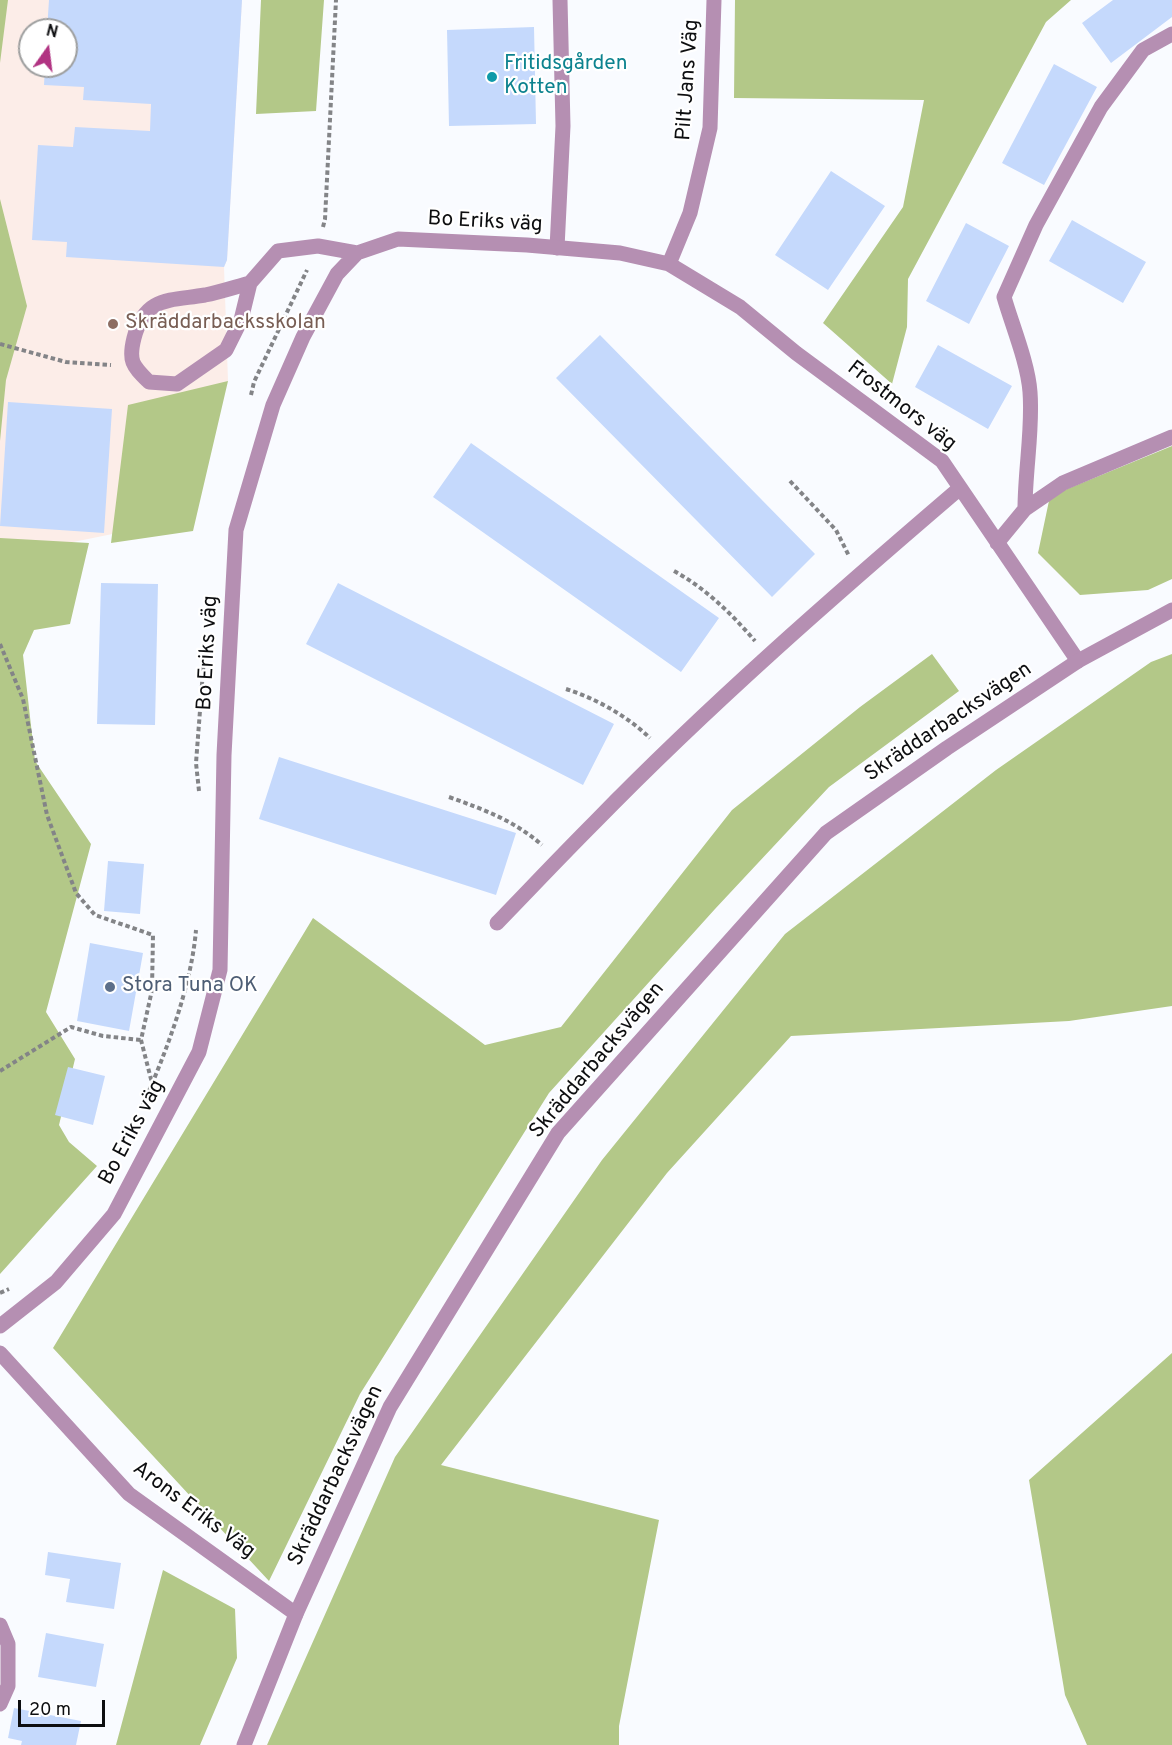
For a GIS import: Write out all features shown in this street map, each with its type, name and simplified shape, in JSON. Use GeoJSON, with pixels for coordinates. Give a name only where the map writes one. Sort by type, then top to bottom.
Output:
{"type":"FeatureCollection","features":[{"type":"Feature","properties":{"kind":"street"},"geometry":{"type":"LineString","coordinates":[[558,248],[563,126],[560,0]]}},
{"type":"Feature","properties":{"kind":"street","name":"Pilt Jans Väg"},"geometry":{"type":"LineString","coordinates":[[669,264],[690,213],[710,128],[714,0]]}},
{"type":"Feature","properties":{"kind":"street"},"geometry":{"type":"LineString","coordinates":[[1025,509],[1030,390],[1004,297],[1036,225],[1101,107],[1143,50],[1172,34]]}},
{"type":"Feature","properties":{"kind":"street","name":"Bo Eriks väg"},"geometry":{"type":"LineString","coordinates":[[0,1326],[56,1282],[114,1214],[199,1052],[220,970],[224,755],[236,530],[273,405],[303,337],[338,274],[357,253],[398,239],[620,252],[669,264]]}},
{"type":"Feature","properties":{"kind":"street"},"geometry":{"type":"LineString","coordinates":[[250,283],[206,295],[169,299],[146,311],[134,340],[133,366],[149,382],[177,384],[226,350],[241,320],[250,283],[278,251],[318,246],[357,253]]}},
{"type":"Feature","properties":{"kind":"street","name":"Frostmors väg"},"geometry":{"type":"LineString","coordinates":[[669,264],[740,307],[796,353],[942,461],[1078,662]]}},
{"type":"Feature","properties":{"kind":"street"},"geometry":{"type":"LineString","coordinates":[[997,543],[1025,509],[1063,483],[1172,437]]}},
{"type":"Feature","properties":{"kind":"street"},"geometry":{"type":"LineString","coordinates":[[497,923],[595,821],[666,753],[769,657],[960,488]]}},
{"type":"Feature","properties":{"kind":"street","name":"Skräddarbacksvägen"},"geometry":{"type":"LineString","coordinates":[[244,1745],[296,1614],[390,1407],[558,1134],[826,833],[947,748],[1078,662],[1172,610]]}},
{"type":"Feature","properties":{"kind":"street","name":"Arons Eriks Väg"},"geometry":{"type":"LineString","coordinates":[[0,1353],[129,1494],[296,1614]]}},
{"type":"Feature","properties":{"kind":"street"},"geometry":{"type":"LineString","coordinates":[[0,1625],[8,1644],[8,1686],[0,1704]]}},
{"type":"Feature","properties":{"kind":"path"},"geometry":{"type":"LineString","coordinates":[[0,344],[66,362],[133,366]]}},
{"type":"Feature","properties":{"kind":"path"},"geometry":{"type":"LineString","coordinates":[[790,481],[836,530],[860,575]]}},
{"type":"Feature","properties":{"kind":"path"},"geometry":{"type":"LineString","coordinates":[[674,571],[693,581],[734,617],[769,657]]}},
{"type":"Feature","properties":{"kind":"path"},"geometry":{"type":"LineString","coordinates":[[0,644],[23,699],[47,815],[76,893],[95,915],[153,935],[152,990],[141,1040],[152,1084]]}},
{"type":"Feature","properties":{"kind":"path"},"geometry":{"type":"LineString","coordinates":[[566,689],[585,695],[634,722],[666,753]]}},
{"type":"Feature","properties":{"kind":"path"},"geometry":{"type":"LineString","coordinates":[[449,797],[490,812],[524,829],[559,859]]}},
{"type":"Feature","properties":{"kind":"path"},"geometry":{"type":"LineString","coordinates":[[0,1071],[70,1027],[103,1036],[141,1040]]}},
{"type":"Feature","properties":{"kind":"shaded area","name":"Skräddarbacksskolan"},"geometry":{"type":"Polygon","coordinates":[[[0,0],[242,0],[227,260],[224,267],[228,381],[132,530],[0,557],[0,0]]]}},
{"type":"Feature","properties":{"kind":"green space"},"geometry":{"type":"Polygon","coordinates":[[[0,0],[8,0],[0,63],[0,0]]]}},
{"type":"Feature","properties":{"kind":"green space"},"geometry":{"type":"Polygon","coordinates":[[[261,0],[324,0],[316,111],[256,114],[261,0]]]}},
{"type":"Feature","properties":{"kind":"green space"},"geometry":{"type":"Polygon","coordinates":[[[735,0],[1071,0],[1046,22],[908,279],[907,327],[892,384],[823,323],[903,207],[924,100],[734,98],[735,0]]]}},
{"type":"Feature","properties":{"kind":"green space"},"geometry":{"type":"Polygon","coordinates":[[[0,199],[27,306],[6,380],[0,441],[0,199]]]}},
{"type":"Feature","properties":{"kind":"green space"},"geometry":{"type":"Polygon","coordinates":[[[228,381],[193,531],[111,543],[128,405],[228,381]]]}},
{"type":"Feature","properties":{"kind":"green space"},"geometry":{"type":"Polygon","coordinates":[[[1172,446],[1172,579],[1148,590],[1080,595],[1038,553],[1050,496],[1172,446]]]}},
{"type":"Feature","properties":{"kind":"green space"},"geometry":{"type":"Polygon","coordinates":[[[0,538],[89,543],[70,624],[34,630],[23,655],[35,761],[91,844],[46,1012],[75,1059],[59,1125],[69,1142],[97,1166],[0,1274],[0,538]]]}},
{"type":"Feature","properties":{"kind":"green space"},"geometry":{"type":"Polygon","coordinates":[[[932,654],[959,691],[829,787],[549,1093],[360,1394],[269,1581],[53,1348],[313,918],[485,1045],[561,1027],[732,810],[860,707],[932,654]]]}},
{"type":"Feature","properties":{"kind":"green space"},"geometry":{"type":"Polygon","coordinates":[[[1172,654],[1172,1006],[1069,1021],[791,1036],[667,1173],[441,1465],[659,1520],[619,1726],[619,1745],[267,1745],[395,1457],[602,1160],[785,934],[996,770],[1151,662],[1172,654]]]}},
{"type":"Feature","properties":{"kind":"green space"},"geometry":{"type":"Polygon","coordinates":[[[1172,1353],[1172,1745],[1087,1745],[1065,1695],[1029,1480],[1172,1353]]]}},
{"type":"Feature","properties":{"kind":"green space"},"geometry":{"type":"Polygon","coordinates":[[[163,1570],[235,1609],[237,1658],[200,1745],[116,1745],[163,1570]]]}},
{"type":"Feature","properties":{"kind":"building"},"geometry":{"type":"Polygon","coordinates":[[[49,0],[242,0],[227,260],[224,267],[66,257],[67,242],[32,240],[38,145],[73,147],[75,127],[150,131],[151,104],[83,100],[84,87],[44,85],[44,78],[78,78],[78,18],[48,18],[49,0]]]}},
{"type":"Feature","properties":{"kind":"building"},"geometry":{"type":"Polygon","coordinates":[[[1113,0],[1172,0],[1172,17],[1111,63],[1082,23],[1113,0]]]}},
{"type":"Feature","properties":{"kind":"building","name":"Fritidsgården Kotten"},"geometry":{"type":"Polygon","coordinates":[[[534,27],[536,124],[449,126],[447,30],[534,27]]]}},
{"type":"Feature","properties":{"kind":"building"},"geometry":{"type":"Polygon","coordinates":[[[1054,64],[1097,87],[1044,185],[1002,163],[1054,64]]]}},
{"type":"Feature","properties":{"kind":"building"},"geometry":{"type":"Polygon","coordinates":[[[831,171],[885,206],[828,290],[775,255],[831,171]]]}},
{"type":"Feature","properties":{"kind":"building"},"geometry":{"type":"Polygon","coordinates":[[[1072,220],[1146,262],[1123,303],[1049,261],[1072,220]]]}},
{"type":"Feature","properties":{"kind":"building"},"geometry":{"type":"Polygon","coordinates":[[[966,223],[1009,246],[969,324],[926,301],[966,223]]]}},
{"type":"Feature","properties":{"kind":"building"},"geometry":{"type":"Polygon","coordinates":[[[600,335],[815,554],[772,597],[556,378],[600,335]]]}},
{"type":"Feature","properties":{"kind":"building"},"geometry":{"type":"Polygon","coordinates":[[[938,345],[1012,386],[988,429],[915,387],[938,345]]]}},
{"type":"Feature","properties":{"kind":"building"},"geometry":{"type":"Polygon","coordinates":[[[8,402],[112,409],[104,533],[0,526],[8,402]]]}},
{"type":"Feature","properties":{"kind":"building"},"geometry":{"type":"Polygon","coordinates":[[[471,443],[719,618],[681,672],[433,497],[471,443]]]}},
{"type":"Feature","properties":{"kind":"building"},"geometry":{"type":"Polygon","coordinates":[[[101,583],[158,584],[155,725],[97,724],[101,583]]]}},
{"type":"Feature","properties":{"kind":"building"},"geometry":{"type":"Polygon","coordinates":[[[338,583],[614,724],[583,785],[306,644],[338,583]]]}},
{"type":"Feature","properties":{"kind":"building"},"geometry":{"type":"Polygon","coordinates":[[[279,757],[516,833],[496,895],[259,819],[279,757]]]}},
{"type":"Feature","properties":{"kind":"building"},"geometry":{"type":"Polygon","coordinates":[[[108,861],[144,864],[140,914],[104,911],[108,861]]]}},
{"type":"Feature","properties":{"kind":"building","name":"Stora Tuna OK"},"geometry":{"type":"Polygon","coordinates":[[[90,943],[143,953],[129,1031],[77,1021],[90,943]]]}},
{"type":"Feature","properties":{"kind":"building"},"geometry":{"type":"Polygon","coordinates":[[[68,1067],[105,1076],[93,1125],[55,1115],[68,1067]]]}},
{"type":"Feature","properties":{"kind":"building"},"geometry":{"type":"Polygon","coordinates":[[[48,1552],[121,1563],[114,1609],[66,1602],[70,1579],[45,1575],[48,1552]]]}},
{"type":"Feature","properties":{"kind":"building"},"geometry":{"type":"Polygon","coordinates":[[[46,1633],[104,1644],[96,1687],[38,1677],[46,1633]]]}},
{"type":"Feature","properties":{"kind":"building"},"geometry":{"type":"Polygon","coordinates":[[[14,1708],[81,1721],[76,1745],[21,1745],[22,1741],[8,1738],[14,1708]]]}},
{"type":"Feature","properties":{"kind":"place","name":"Fritidsgården Kotten"},"geometry":{"type":"Point","coordinates":[492,77]}},
{"type":"Feature","properties":{"kind":"place","name":"Skräddarbacksskolan"},"geometry":{"type":"Point","coordinates":[113,324]}},
{"type":"Feature","properties":{"kind":"place","name":"Stora Tuna OK"},"geometry":{"type":"Point","coordinates":[110,987]}}]}
